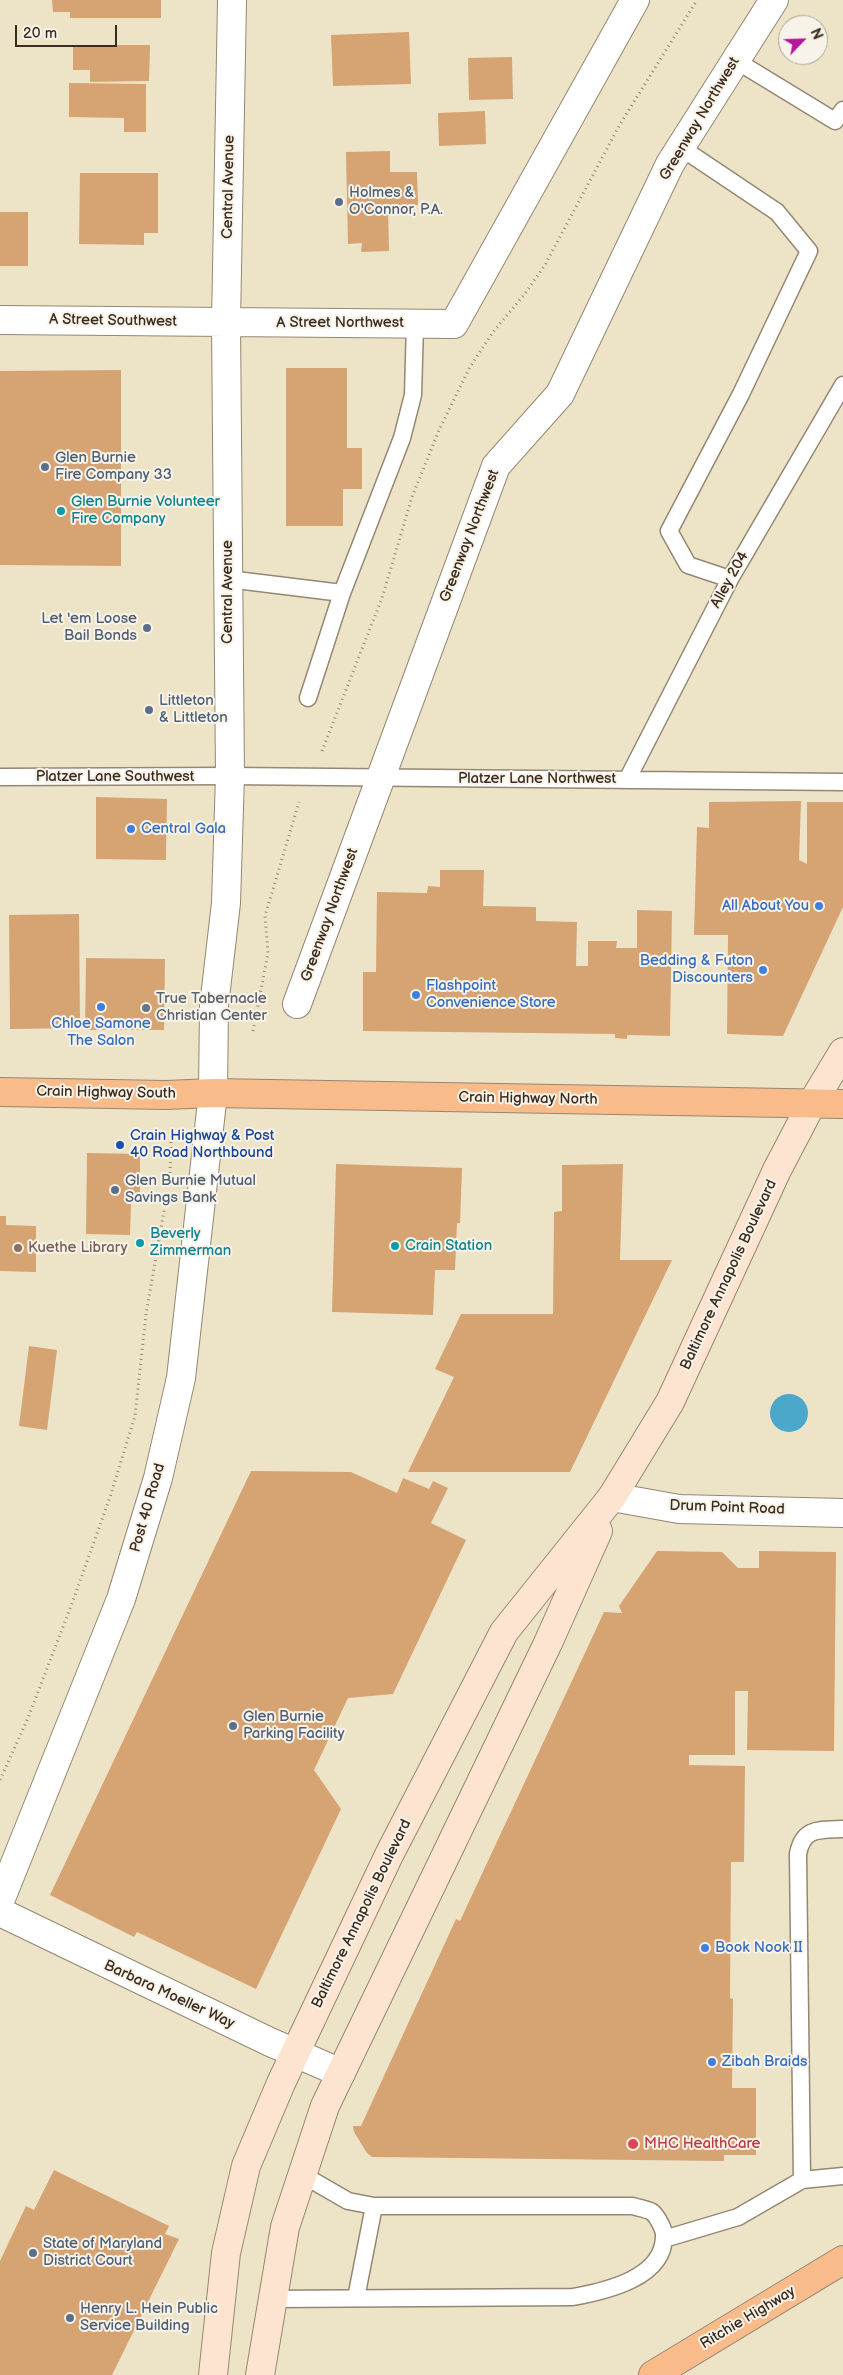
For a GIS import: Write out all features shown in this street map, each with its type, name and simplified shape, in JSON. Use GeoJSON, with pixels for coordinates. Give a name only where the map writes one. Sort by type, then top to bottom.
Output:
{"type":"FeatureCollection","features":[{"type":"Feature","properties":{"kind":"main road","name":"Baltimore Annapolis Boulevard"},"geometry":{"type":"LineString","coordinates":[[213,2375],[224,2263],[234,2210],[246,2166],[294,2054],[389,1855],[504,1632],[612,1497],[670,1402],[777,1170],[811,1105],[843,1052]]}},
{"type":"Feature","properties":{"kind":"main road","name":"Crain Highway South"},"geometry":{"type":"LineString","coordinates":[[0,1092],[166,1095],[213,1092]]}},
{"type":"Feature","properties":{"kind":"main road","name":"Crain Highway North"},"geometry":{"type":"LineString","coordinates":[[213,1092],[811,1105],[843,1104]]}},
{"type":"Feature","properties":{"kind":"main road","name":"Baltimore Annapolis Boulevard"},"geometry":{"type":"LineString","coordinates":[[260,2375],[285,2227],[325,2106],[548,1643],[612,1497]]}},
{"type":"Feature","properties":{"kind":"main road","name":"Ritchie Highway"},"geometry":{"type":"LineString","coordinates":[[653,2375],[843,2260]]}},
{"type":"Feature","properties":{"kind":"street","name":"Central Avenue"},"geometry":{"type":"LineString","coordinates":[[213,1092],[213,1028],[226,903],[230,776],[226,323],[232,0]]}},
{"type":"Feature","properties":{"kind":"street","name":"A Street Northwest"},"geometry":{"type":"LineString","coordinates":[[226,323],[454,324],[634,0]]}},
{"type":"Feature","properties":{"kind":"street","name":"Greenway Northwest"},"geometry":{"type":"LineString","coordinates":[[297,1004],[496,466],[560,394],[670,164],[774,0]]}},
{"type":"Feature","properties":{"kind":"street","name":"A Street Southwest"},"geometry":{"type":"LineString","coordinates":[[0,320],[226,323]]}},
{"type":"Feature","properties":{"kind":"street","name":"Post 40 Road"},"geometry":{"type":"LineString","coordinates":[[0,1901],[121,1599],[158,1478],[181,1378],[213,1092]]}},
{"type":"Feature","properties":{"kind":"street","name":"Drum Point Road"},"geometry":{"type":"LineString","coordinates":[[612,1497],[679,1509],[843,1513]]}},
{"type":"Feature","properties":{"kind":"street","name":"Barbara Moeller Way"},"geometry":{"type":"LineString","coordinates":[[0,1912],[294,2054],[341,2073]]}},
{"type":"Feature","properties":{"kind":"lane"},"geometry":{"type":"LineString","coordinates":[[736,60],[840,119]]}},
{"type":"Feature","properties":{"kind":"lane"},"geometry":{"type":"LineString","coordinates":[[680,147],[777,212],[808,251],[741,394],[668,532],[688,565],[730,579]]}},
{"type":"Feature","properties":{"kind":"lane"},"geometry":{"type":"LineString","coordinates":[[308,698],[342,593],[402,438],[413,394],[415,324]]}},
{"type":"Feature","properties":{"kind":"lane","name":"Alley 204"},"geometry":{"type":"LineString","coordinates":[[627,780],[730,579],[843,385]]}},
{"type":"Feature","properties":{"kind":"lane"},"geometry":{"type":"LineString","coordinates":[[228,579],[342,593]]}},
{"type":"Feature","properties":{"kind":"lane","name":"Platzer Lane Northwest"},"geometry":{"type":"LineString","coordinates":[[230,776],[843,782]]}},
{"type":"Feature","properties":{"kind":"lane","name":"Platzer Lane Southwest"},"geometry":{"type":"LineString","coordinates":[[0,777],[230,776]]}},
{"type":"Feature","properties":{"kind":"lane"},"geometry":{"type":"LineString","coordinates":[[802,2180],[798,1854],[800,1842],[807,1834],[818,1830],[843,1829]]}},
{"type":"Feature","properties":{"kind":"lane"},"geometry":{"type":"LineString","coordinates":[[272,2299],[573,2298],[605,2292],[634,2278],[655,2264],[665,2248],[664,2230],[652,2212],[633,2206],[374,2206],[348,2201],[302,2175]]}},
{"type":"Feature","properties":{"kind":"lane"},"geometry":{"type":"LineString","coordinates":[[664,2239],[738,2217],[802,2180],[843,2176]]}},
{"type":"Feature","properties":{"kind":"lane"},"geometry":{"type":"LineString","coordinates":[[356,2298],[374,2206]]}},
{"type":"Feature","properties":{"kind":"path"},"geometry":{"type":"LineString","coordinates":[[253,1031],[268,953],[265,916],[295,812],[312,777],[382,598],[412,497],[438,430],[479,353],[545,265],[619,126],[697,0]]}},
{"type":"Feature","properties":{"kind":"path"},"geometry":{"type":"LineString","coordinates":[[170,1176],[171,1141]]}},
{"type":"Feature","properties":{"kind":"path"},"geometry":{"type":"LineString","coordinates":[[0,1780],[28,1718],[74,1598],[110,1497],[135,1416],[146,1314],[168,1193]]}},
{"type":"Feature","properties":{"kind":"water"},"geometry":{"type":"Polygon","coordinates":[[[789,1394],[796,1395],[802,1400],[807,1406],[807,1420],[802,1426],[796,1431],[789,1432],[782,1431],[776,1426],[771,1420],[770,1413],[771,1406],[776,1400],[782,1395],[789,1394]]]}},
{"type":"Feature","properties":{"kind":"building"},"geometry":{"type":"Polygon","coordinates":[[[52,0],[161,0],[161,18],[70,18],[70,12],[53,12],[52,0]]]}},
{"type":"Feature","properties":{"kind":"building"},"geometry":{"type":"Polygon","coordinates":[[[409,32],[411,84],[333,86],[331,35],[409,32]]]}},
{"type":"Feature","properties":{"kind":"building"},"geometry":{"type":"Polygon","coordinates":[[[73,45],[150,45],[149,81],[90,82],[90,70],[73,70],[73,45]]]}},
{"type":"Feature","properties":{"kind":"building"},"geometry":{"type":"Polygon","coordinates":[[[512,57],[513,99],[469,100],[468,58],[512,57]]]}},
{"type":"Feature","properties":{"kind":"building"},"geometry":{"type":"Polygon","coordinates":[[[69,83],[146,84],[146,132],[124,132],[124,118],[69,117],[69,83]]]}},
{"type":"Feature","properties":{"kind":"building"},"geometry":{"type":"Polygon","coordinates":[[[485,111],[486,144],[439,146],[438,113],[485,111]]]}},
{"type":"Feature","properties":{"kind":"building"},"geometry":{"type":"Polygon","coordinates":[[[390,151],[390,172],[417,172],[418,205],[388,205],[389,251],[361,252],[362,243],[348,244],[346,152],[390,151]]]}},
{"type":"Feature","properties":{"kind":"building"},"geometry":{"type":"Polygon","coordinates":[[[80,173],[158,173],[158,233],[144,233],[144,245],[79,244],[80,173]]]}},
{"type":"Feature","properties":{"kind":"building"},"geometry":{"type":"Polygon","coordinates":[[[0,212],[28,212],[28,266],[0,266],[0,212]]]}},
{"type":"Feature","properties":{"kind":"building"},"geometry":{"type":"Polygon","coordinates":[[[286,368],[347,368],[347,448],[362,448],[362,489],[343,489],[343,526],[286,526],[286,368]]]}},
{"type":"Feature","properties":{"kind":"building","name":"Glen Burnie Volunteer Fire Company"},"geometry":{"type":"Polygon","coordinates":[[[121,370],[121,566],[0,565],[0,371],[121,370]]]}},
{"type":"Feature","properties":{"kind":"building","name":"Central Gala"},"geometry":{"type":"Polygon","coordinates":[[[96,797],[167,799],[166,860],[96,859],[96,797]]]}},
{"type":"Feature","properties":{"kind":"building"},"geometry":{"type":"Polygon","coordinates":[[[801,801],[799,860],[807,864],[807,802],[843,802],[843,907],[783,1036],[727,1034],[728,935],[694,935],[697,827],[709,828],[709,802],[801,801]]]}},
{"type":"Feature","properties":{"kind":"building"},"geometry":{"type":"Polygon","coordinates":[[[440,870],[484,870],[483,906],[536,907],[536,921],[577,922],[576,966],[588,966],[588,941],[617,941],[616,948],[637,948],[637,910],[672,911],[670,1036],[627,1035],[627,1039],[615,1038],[615,1034],[363,1031],[363,972],[376,972],[377,892],[427,893],[428,886],[440,887],[440,870]]]}},
{"type":"Feature","properties":{"kind":"building"},"geometry":{"type":"Polygon","coordinates":[[[79,914],[80,1028],[10,1029],[9,915],[79,914]]]}},
{"type":"Feature","properties":{"kind":"building"},"geometry":{"type":"Polygon","coordinates":[[[86,958],[165,959],[164,1030],[85,1030],[86,958]]]}},
{"type":"Feature","properties":{"kind":"building"},"geometry":{"type":"Polygon","coordinates":[[[87,1153],[140,1154],[140,1203],[131,1203],[130,1235],[86,1234],[87,1153]]]}},
{"type":"Feature","properties":{"kind":"building","name":"Crain Station"},"geometry":{"type":"Polygon","coordinates":[[[336,1164],[462,1168],[460,1223],[457,1223],[455,1270],[435,1270],[433,1315],[332,1312],[336,1164]]]}},
{"type":"Feature","properties":{"kind":"building"},"geometry":{"type":"Polygon","coordinates":[[[623,1164],[620,1260],[672,1260],[570,1472],[408,1472],[454,1377],[435,1369],[461,1314],[553,1314],[554,1212],[562,1211],[562,1165],[623,1164]]]}},
{"type":"Feature","properties":{"kind":"building","name":"Kuethe Library"},"geometry":{"type":"Polygon","coordinates":[[[0,1216],[6,1216],[6,1225],[36,1226],[36,1272],[0,1271],[0,1216]]]}},
{"type":"Feature","properties":{"kind":"building"},"geometry":{"type":"Polygon","coordinates":[[[29,1346],[57,1350],[47,1430],[19,1426],[29,1346]]]}},
{"type":"Feature","properties":{"kind":"building","name":"Glen Burnie Parking Facility"},"geometry":{"type":"Polygon","coordinates":[[[251,1471],[351,1472],[397,1493],[403,1478],[429,1489],[433,1481],[448,1488],[431,1523],[466,1540],[393,1694],[348,1698],[314,1770],[341,1809],[256,1989],[137,1932],[134,1937],[50,1895],[251,1471]]]}},
{"type":"Feature","properties":{"kind":"building"},"geometry":{"type":"Polygon","coordinates":[[[657,1551],[722,1552],[738,1568],[759,1568],[759,1551],[836,1552],[834,1751],[747,1750],[748,1691],[735,1691],[735,1755],[689,1755],[689,1765],[745,1766],[744,1862],[731,1862],[730,1998],[733,1999],[732,2088],[756,2088],[756,2155],[724,2155],[724,2161],[372,2157],[367,2153],[354,2132],[353,2126],[361,2126],[456,1919],[460,1921],[604,1612],[622,1613],[619,1606],[657,1551]]]}},
{"type":"Feature","properties":{"kind":"building","name":"Henry L. Hein Public Service Building"},"geometry":{"type":"Polygon","coordinates":[[[54,2170],[169,2226],[165,2234],[179,2239],[112,2375],[0,2375],[0,2261],[26,2206],[34,2210],[54,2170]]]}},
{"type":"Feature","properties":{"kind":"place","name":"Holmes & O'Connor, P.A."},"geometry":{"type":"Point","coordinates":[339,202]}},
{"type":"Feature","properties":{"kind":"place","name":"Glen Burnie Fire Company 33"},"geometry":{"type":"Point","coordinates":[45,467]}},
{"type":"Feature","properties":{"kind":"place","name":"Glen Burnie Volunteer Fire Company"},"geometry":{"type":"Point","coordinates":[61,511]}},
{"type":"Feature","properties":{"kind":"place","name":"Let 'em Loose Bail Bonds"},"geometry":{"type":"Point","coordinates":[147,628]}},
{"type":"Feature","properties":{"kind":"place","name":"Littleton & Littleton"},"geometry":{"type":"Point","coordinates":[149,710]}},
{"type":"Feature","properties":{"kind":"place","name":"Central Gala"},"geometry":{"type":"Point","coordinates":[131,829]}},
{"type":"Feature","properties":{"kind":"place","name":"All About You"},"geometry":{"type":"Point","coordinates":[819,906]}},
{"type":"Feature","properties":{"kind":"place","name":"Bedding & Futon Discounters"},"geometry":{"type":"Point","coordinates":[763,970]}},
{"type":"Feature","properties":{"kind":"place","name":"Flashpoint Convenience Store"},"geometry":{"type":"Point","coordinates":[416,995]}},
{"type":"Feature","properties":{"kind":"place","name":"Chloe Samone The Salon"},"geometry":{"type":"Point","coordinates":[101,1007]}},
{"type":"Feature","properties":{"kind":"place","name":"True Tabernacle Christian Center"},"geometry":{"type":"Point","coordinates":[146,1008]}},
{"type":"Feature","properties":{"kind":"place","name":"Crain Highway & Post 40 Road Northbound"},"geometry":{"type":"Point","coordinates":[120,1145]}},
{"type":"Feature","properties":{"kind":"place","name":"Glen Burnie Mutual Savings Bank"},"geometry":{"type":"Point","coordinates":[115,1190]}},
{"type":"Feature","properties":{"kind":"place","name":"Beverly Zimmerman"},"geometry":{"type":"Point","coordinates":[140,1243]}},
{"type":"Feature","properties":{"kind":"place","name":"Crain Station"},"geometry":{"type":"Point","coordinates":[395,1246]}},
{"type":"Feature","properties":{"kind":"place","name":"Kuethe Library"},"geometry":{"type":"Point","coordinates":[18,1248]}},
{"type":"Feature","properties":{"kind":"place","name":"Glen Burnie Parking Facility"},"geometry":{"type":"Point","coordinates":[233,1726]}},
{"type":"Feature","properties":{"kind":"place","name":"Book Nook II"},"geometry":{"type":"Point","coordinates":[705,1948]}},
{"type":"Feature","properties":{"kind":"place","name":"Zibah Braids"},"geometry":{"type":"Point","coordinates":[712,2062]}},
{"type":"Feature","properties":{"kind":"place","name":"MHC HealthCare"},"geometry":{"type":"Point","coordinates":[633,2144]}},
{"type":"Feature","properties":{"kind":"place","name":"State of Maryland District Court"},"geometry":{"type":"Point","coordinates":[33,2253]}},
{"type":"Feature","properties":{"kind":"place","name":"Henry L. Hein Public Service Building"},"geometry":{"type":"Point","coordinates":[70,2318]}}]}
